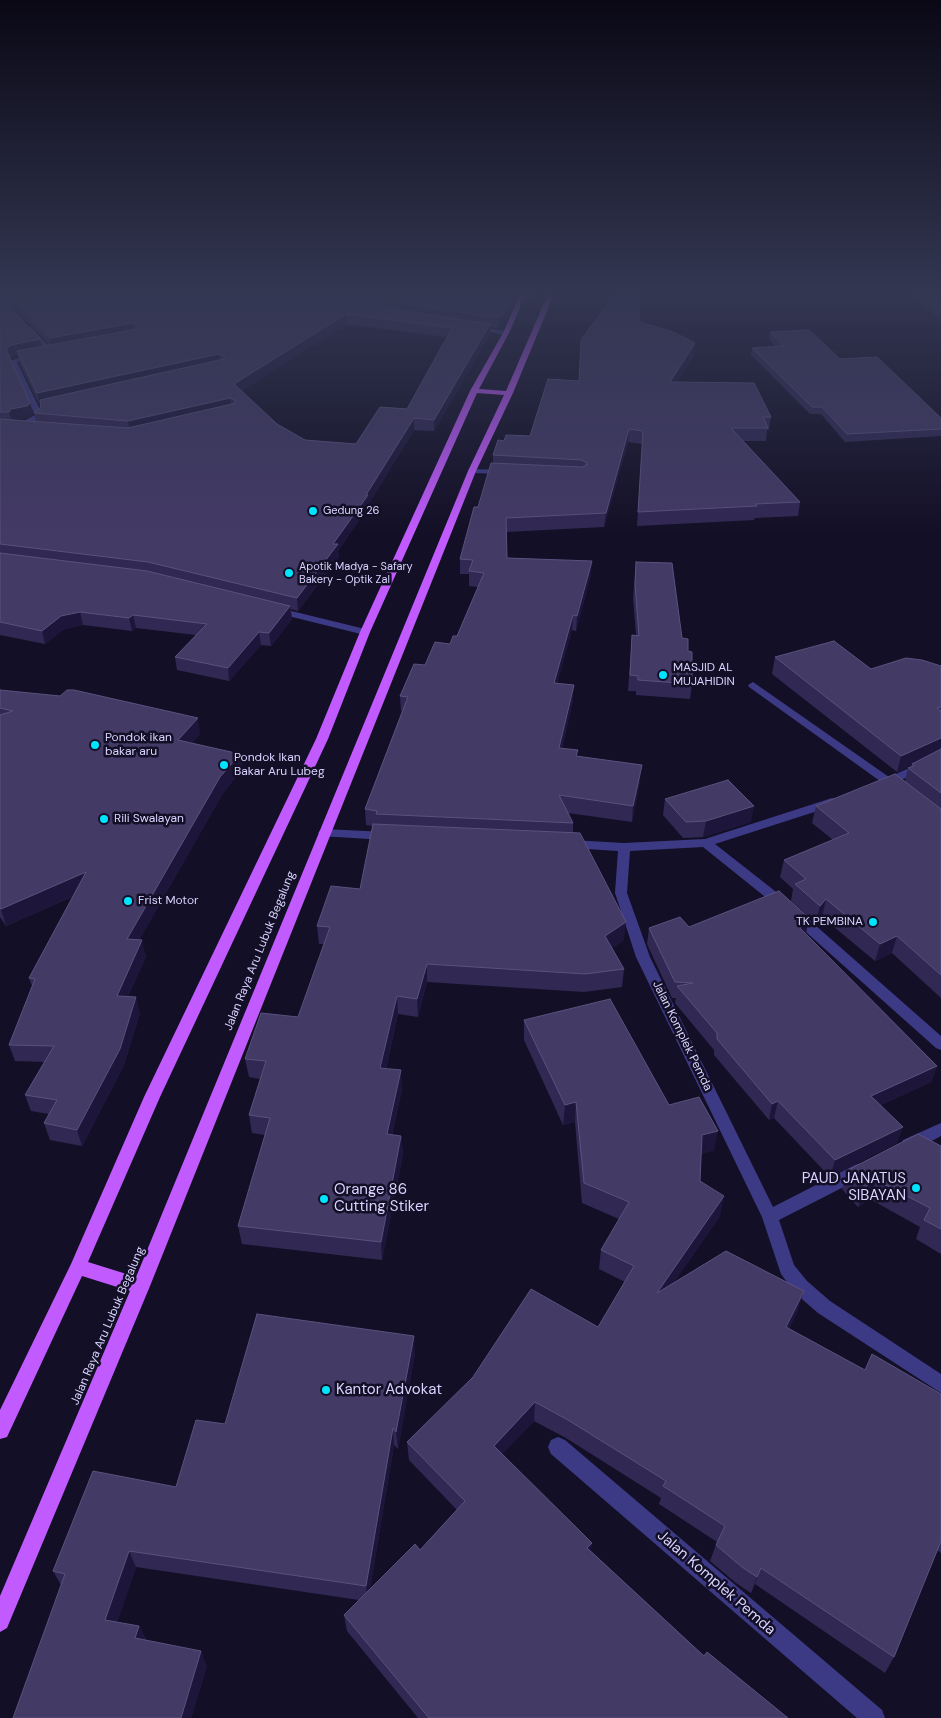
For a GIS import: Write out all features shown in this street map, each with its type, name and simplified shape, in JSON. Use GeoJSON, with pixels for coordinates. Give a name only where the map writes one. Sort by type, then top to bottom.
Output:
{"type":"FeatureCollection","features":[{"type":"Feature","properties":{"kind":"main road"},"geometry":{"type":"LineString","coordinates":[[0,1430],[78,1267],[152,1097],[322,739],[365,632],[483,374]]}},
{"type":"Feature","properties":{"kind":"main road","name":"Jalan Raya Aru Lubuk Begalung"},"geometry":{"type":"LineString","coordinates":[[0,1621],[141,1286],[472,471],[516,374]]}},
{"type":"Feature","properties":{"kind":"main road"},"geometry":{"type":"LineString","coordinates":[[474,391],[509,393]]}},
{"type":"Feature","properties":{"kind":"main road"},"geometry":{"type":"LineString","coordinates":[[78,1267],[141,1286]]}},
{"type":"Feature","properties":{"kind":"street"},"geometry":{"type":"LineString","coordinates":[[0,426],[32,421],[39,416],[19,374]]}},
{"type":"Feature","properties":{"kind":"street"},"geometry":{"type":"LineString","coordinates":[[36,409],[46,407]]}},
{"type":"Feature","properties":{"kind":"street"},"geometry":{"type":"LineString","coordinates":[[0,426],[30,428]]}},
{"type":"Feature","properties":{"kind":"street"},"geometry":{"type":"LineString","coordinates":[[472,471],[510,473]]}},
{"type":"Feature","properties":{"kind":"street"},"geometry":{"type":"LineString","coordinates":[[261,607],[365,632]]}},
{"type":"Feature","properties":{"kind":"street"},"geometry":{"type":"LineString","coordinates":[[753,685],[890,782],[904,794]]}},
{"type":"Feature","properties":{"kind":"street"},"geometry":{"type":"LineString","coordinates":[[872,788],[890,782],[941,757]]}},
{"type":"Feature","properties":{"kind":"street"},"geometry":{"type":"LineString","coordinates":[[556,844],[624,847],[706,843],[844,798]]}},
{"type":"Feature","properties":{"kind":"street"},"geometry":{"type":"LineString","coordinates":[[324,833],[401,837]]}},
{"type":"Feature","properties":{"kind":"street"},"geometry":{"type":"LineString","coordinates":[[706,843],[784,905],[941,1044]]}},
{"type":"Feature","properties":{"kind":"street","name":"Jalan Komplek Pemda"},"geometry":{"type":"LineString","coordinates":[[624,847],[621,893],[643,957],[770,1217],[787,1269],[801,1287],[824,1307],[941,1384]]}},
{"type":"Feature","properties":{"kind":"street"},"geometry":{"type":"LineString","coordinates":[[898,1151],[941,1129]]}},
{"type":"Feature","properties":{"kind":"street"},"geometry":{"type":"LineString","coordinates":[[770,1217],[873,1164]]}},
{"type":"Feature","properties":{"kind":"street","name":"Jalan Komplek Pemda"},"geometry":{"type":"LineString","coordinates":[[558,1447],[874,1718]]}},
{"type":"Feature","properties":{"kind":"building"},"geometry":{"type":"Polygon","coordinates":[[[0,374],[17,374],[30,403],[27,406],[11,409],[9,412],[0,412],[0,374]]]}},
{"type":"Feature","properties":{"kind":"building"},"geometry":{"type":"Polygon","coordinates":[[[28,374],[125,374],[37,393],[28,374]]]}},
{"type":"Feature","properties":{"kind":"building"},"geometry":{"type":"Polygon","coordinates":[[[156,374],[250,374],[234,384],[277,424],[305,440],[356,444],[380,407],[407,409],[426,374],[461,374],[434,420],[414,418],[366,495],[368,495],[333,544],[338,544],[297,598],[148,562],[0,544],[0,419],[128,428],[236,403],[235,400],[230,398],[128,421],[34,413],[41,407],[40,400],[156,374]]]}},
{"type":"Feature","properties":{"kind":"building"},"geometry":{"type":"Polygon","coordinates":[[[579,374],[675,374],[670,382],[754,383],[771,417],[763,417],[768,428],[731,428],[800,502],[638,512],[643,431],[629,429],[606,513],[506,518],[507,558],[592,561],[577,616],[573,615],[554,683],[574,685],[559,748],[578,750],[576,756],[642,765],[633,806],[559,795],[573,823],[376,814],[377,811],[365,809],[408,697],[400,696],[414,664],[425,665],[435,642],[450,644],[453,636],[457,636],[484,573],[469,571],[473,560],[460,559],[474,507],[478,507],[491,463],[582,467],[588,464],[582,460],[493,455],[498,440],[504,441],[506,435],[530,436],[548,379],[579,381],[579,374]]]}},
{"type":"Feature","properties":{"kind":"building"},"geometry":{"type":"Polygon","coordinates":[[[779,374],[895,374],[941,418],[941,429],[847,434],[822,407],[812,407],[779,374]]]}},
{"type":"Feature","properties":{"kind":"building"},"geometry":{"type":"Polygon","coordinates":[[[0,553],[147,571],[290,606],[269,633],[259,632],[228,668],[175,657],[207,624],[133,615],[129,618],[80,612],[61,616],[42,631],[0,622],[0,553]]]}},
{"type":"Feature","properties":{"kind":"building"},"geometry":{"type":"Polygon","coordinates":[[[636,562],[672,563],[682,638],[688,639],[688,651],[692,652],[692,684],[638,680],[638,676],[630,675],[632,635],[639,636],[635,584],[636,562]]]}},
{"type":"Feature","properties":{"kind":"building"},"geometry":{"type":"Polygon","coordinates":[[[834,641],[871,669],[906,658],[922,660],[941,666],[941,707],[937,708],[941,711],[941,738],[901,756],[775,657],[834,641]]]}},
{"type":"Feature","properties":{"kind":"building"},"geometry":{"type":"Polygon","coordinates":[[[0,690],[60,696],[67,690],[74,690],[198,718],[178,740],[240,754],[220,777],[127,939],[142,940],[117,996],[136,997],[120,1049],[77,1130],[44,1123],[57,1100],[25,1095],[54,1046],[9,1045],[35,979],[29,978],[86,872],[0,908],[0,715],[13,711],[0,708],[0,690]]]}},
{"type":"Feature","properties":{"kind":"building"},"geometry":{"type":"Polygon","coordinates":[[[941,749],[941,793],[908,768],[941,749]]]}},
{"type":"Feature","properties":{"kind":"building"},"geometry":{"type":"Polygon","coordinates":[[[895,774],[941,809],[941,975],[897,936],[880,944],[826,899],[820,906],[795,884],[806,879],[784,860],[849,833],[816,806],[895,774]]]}},
{"type":"Feature","properties":{"kind":"building"},"geometry":{"type":"Polygon","coordinates":[[[728,780],[754,806],[706,821],[686,822],[665,799],[728,780]]]}},
{"type":"Feature","properties":{"kind":"building"},"geometry":{"type":"Polygon","coordinates":[[[373,824],[580,833],[626,922],[605,936],[624,969],[585,974],[427,964],[417,999],[397,996],[380,1068],[401,1070],[387,1134],[401,1136],[381,1242],[238,1226],[270,1118],[249,1115],[266,1061],[245,1059],[261,1013],[298,1017],[330,927],[317,926],[331,886],[360,889],[373,824]]]}},
{"type":"Feature","properties":{"kind":"building"},"geometry":{"type":"Polygon","coordinates":[[[779,891],[809,918],[800,928],[937,1066],[871,1096],[903,1127],[835,1160],[778,1101],[772,1104],[717,1039],[717,1033],[677,986],[693,983],[675,982],[649,928],[680,917],[689,927],[779,891]]]}},
{"type":"Feature","properties":{"kind":"building"},"geometry":{"type":"Polygon","coordinates":[[[610,999],[669,1105],[699,1097],[718,1131],[702,1135],[700,1181],[724,1196],[657,1293],[726,1251],[804,1291],[786,1327],[865,1370],[872,1354],[941,1394],[941,1541],[894,1657],[761,1568],[757,1577],[742,1567],[716,1545],[725,1526],[663,1486],[666,1481],[568,1420],[535,1402],[494,1446],[592,1543],[587,1548],[704,1656],[707,1652],[788,1718],[429,1718],[344,1615],[415,1544],[420,1550],[465,1501],[407,1442],[473,1377],[531,1289],[598,1327],[634,1266],[601,1250],[629,1202],[584,1183],[576,1102],[565,1105],[524,1020],[610,999]]]}},
{"type":"Feature","properties":{"kind":"building"},"geometry":{"type":"Polygon","coordinates":[[[918,1134],[941,1146],[941,1229],[924,1220],[930,1208],[876,1180],[865,1187],[848,1170],[918,1134]]]}},
{"type":"Feature","properties":{"kind":"building"},"geometry":{"type":"Polygon","coordinates":[[[257,1314],[414,1336],[396,1432],[393,1428],[366,1586],[129,1551],[105,1620],[139,1626],[135,1638],[201,1651],[181,1718],[13,1718],[65,1574],[53,1571],[93,1471],[176,1487],[196,1420],[225,1424],[257,1314]]]}},
{"type":"Feature","properties":{"kind":"place","name":"Gedung 26"},"geometry":{"type":"Point","coordinates":[313,511]}},
{"type":"Feature","properties":{"kind":"place","name":"Apotik Madya - Safary Bakery - Optik Zal"},"geometry":{"type":"Point","coordinates":[289,573]}},
{"type":"Feature","properties":{"kind":"place","name":"MASJID AL MUJAHIDIN"},"geometry":{"type":"Point","coordinates":[663,675]}},
{"type":"Feature","properties":{"kind":"place","name":"Pondok ikan bakar aru"},"geometry":{"type":"Point","coordinates":[95,745]}},
{"type":"Feature","properties":{"kind":"place","name":"Pondok Ikan Bakar Aru Lubeg"},"geometry":{"type":"Point","coordinates":[224,765]}},
{"type":"Feature","properties":{"kind":"place","name":"Rili Swalayan"},"geometry":{"type":"Point","coordinates":[104,819]}},
{"type":"Feature","properties":{"kind":"place","name":"Frist Motor"},"geometry":{"type":"Point","coordinates":[128,901]}},
{"type":"Feature","properties":{"kind":"place","name":"TK PEMBINA"},"geometry":{"type":"Point","coordinates":[873,922]}},
{"type":"Feature","properties":{"kind":"place","name":"PAUD JANATUS SIBAYAN"},"geometry":{"type":"Point","coordinates":[916,1188]}},
{"type":"Feature","properties":{"kind":"place","name":"Orange 86 Cutting Stiker"},"geometry":{"type":"Point","coordinates":[324,1199]}},
{"type":"Feature","properties":{"kind":"place","name":"Kantor Advokat"},"geometry":{"type":"Point","coordinates":[326,1390]}}]}
